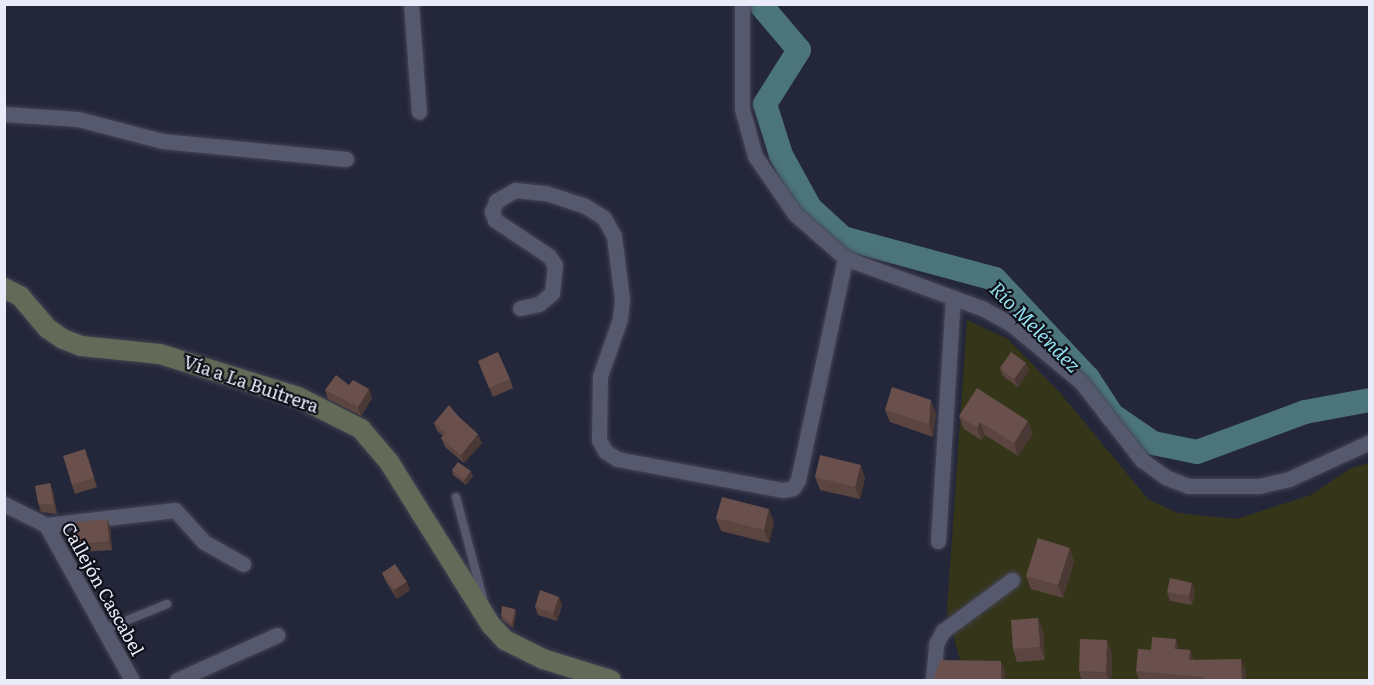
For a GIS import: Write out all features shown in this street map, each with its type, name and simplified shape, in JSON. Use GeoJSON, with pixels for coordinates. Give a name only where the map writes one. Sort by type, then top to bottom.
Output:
{"type":"FeatureCollection","features":[{"type":"Feature","properties":{"kind":"street"},"geometry":{"type":"LineString","coordinates":[[411,4],[419,112]]}},
{"type":"Feature","properties":{"kind":"street"},"geometry":{"type":"LineString","coordinates":[[742,4],[742,109],[755,156],[795,214],[845,258],[953,297],[1011,324],[1081,382],[1142,460],[1164,477],[1188,486],[1259,486],[1289,479],[1370,442]]}},
{"type":"Feature","properties":{"kind":"street"},"geometry":{"type":"LineString","coordinates":[[4,114],[78,119],[162,141],[346,159]]}},
{"type":"Feature","properties":{"kind":"street"},"geometry":{"type":"LineString","coordinates":[[520,308],[539,304],[552,293],[555,265],[549,256],[495,220],[492,212],[496,201],[515,190],[546,193],[585,206],[603,219],[614,236],[622,299],[620,319],[600,376],[599,440],[605,451],[617,459],[783,490],[793,488],[798,480],[845,258]]}},
{"type":"Feature","properties":{"kind":"street","name":"Vía a La Buitrera"},"geometry":{"type":"LineString","coordinates":[[4,288],[20,296],[47,328],[63,339],[81,346],[160,354],[298,397],[361,429],[389,462],[485,615],[505,640],[524,652],[611,681]]}},
{"type":"Feature","properties":{"kind":"street"},"geometry":{"type":"LineString","coordinates":[[938,541],[953,297]]}},
{"type":"Feature","properties":{"kind":"street","name":"Callejón Cascabel"},"geometry":{"type":"LineString","coordinates":[[4,504],[46,525],[106,629],[132,681]]}},
{"type":"Feature","properties":{"kind":"street"},"geometry":{"type":"LineString","coordinates":[[46,525],[175,510],[216,551],[243,564]]}},
{"type":"Feature","properties":{"kind":"street"},"geometry":{"type":"LineString","coordinates":[[933,681],[936,644],[943,631],[1012,580]]}},
{"type":"Feature","properties":{"kind":"street"},"geometry":{"type":"LineString","coordinates":[[177,681],[277,635]]}},
{"type":"Feature","properties":{"kind":"lane"},"geometry":{"type":"LineString","coordinates":[[456,497],[483,593],[485,615]]}},
{"type":"Feature","properties":{"kind":"lane"},"geometry":{"type":"LineString","coordinates":[[106,629],[167,604]]}},
{"type":"Feature","properties":{"kind":"green space"},"geometry":{"type":"Polygon","coordinates":[[[967,320],[1008,339],[1061,394],[1148,499],[1177,513],[1237,519],[1311,495],[1351,468],[1369,463],[1369,680],[965,680],[947,611],[967,320]]]}},
{"type":"Feature","properties":{"kind":"building"},"geometry":{"type":"Polygon","coordinates":[[[498,352],[510,379],[489,388],[478,361],[498,352]]]}},
{"type":"Feature","properties":{"kind":"building"},"geometry":{"type":"Polygon","coordinates":[[[1011,352],[1026,363],[1014,379],[1000,368],[1011,352]]]}},
{"type":"Feature","properties":{"kind":"building"},"geometry":{"type":"Polygon","coordinates":[[[336,375],[349,385],[353,380],[369,389],[358,407],[325,390],[336,375]]]}},
{"type":"Feature","properties":{"kind":"building"},"geometry":{"type":"Polygon","coordinates":[[[892,387],[931,400],[929,424],[885,410],[892,387]]]}},
{"type":"Feature","properties":{"kind":"building"},"geometry":{"type":"Polygon","coordinates":[[[977,388],[1028,421],[1014,443],[980,422],[977,428],[959,416],[977,388]]]}},
{"type":"Feature","properties":{"kind":"building"},"geometry":{"type":"Polygon","coordinates":[[[449,405],[478,434],[461,455],[441,438],[446,433],[434,423],[449,405]]]}},
{"type":"Feature","properties":{"kind":"building"},"geometry":{"type":"Polygon","coordinates":[[[85,449],[94,478],[72,485],[63,456],[85,449]]]}},
{"type":"Feature","properties":{"kind":"building"},"geometry":{"type":"Polygon","coordinates":[[[820,455],[861,465],[855,487],[815,477],[820,455]]]}},
{"type":"Feature","properties":{"kind":"building"},"geometry":{"type":"Polygon","coordinates":[[[458,462],[471,471],[464,480],[452,470],[458,462]]]}},
{"type":"Feature","properties":{"kind":"building"},"geometry":{"type":"Polygon","coordinates":[[[50,483],[54,505],[38,503],[35,486],[50,483]]]}},
{"type":"Feature","properties":{"kind":"building"},"geometry":{"type":"Polygon","coordinates":[[[722,497],[769,509],[764,530],[716,518],[722,497]]]}},
{"type":"Feature","properties":{"kind":"building"},"geometry":{"type":"Polygon","coordinates":[[[107,519],[109,541],[76,544],[75,522],[107,519]]]}},
{"type":"Feature","properties":{"kind":"building"},"geometry":{"type":"Polygon","coordinates":[[[1038,538],[1070,548],[1058,585],[1026,576],[1038,538]]]}},
{"type":"Feature","properties":{"kind":"building"},"geometry":{"type":"Polygon","coordinates":[[[395,564],[407,582],[394,590],[382,573],[395,564]]]}},
{"type":"Feature","properties":{"kind":"building"},"geometry":{"type":"Polygon","coordinates":[[[1170,578],[1192,583],[1189,596],[1167,592],[1170,578]]]}},
{"type":"Feature","properties":{"kind":"building"},"geometry":{"type":"Polygon","coordinates":[[[540,590],[559,597],[553,613],[535,607],[540,590]]]}},
{"type":"Feature","properties":{"kind":"building"},"geometry":{"type":"Polygon","coordinates":[[[502,606],[515,609],[512,624],[501,615],[502,606]]]}},
{"type":"Feature","properties":{"kind":"building"},"geometry":{"type":"Polygon","coordinates":[[[1038,618],[1040,647],[1013,649],[1011,620],[1038,618]]]}},
{"type":"Feature","properties":{"kind":"building"},"geometry":{"type":"Polygon","coordinates":[[[1152,637],[1176,639],[1175,649],[1190,650],[1189,660],[1241,659],[1242,681],[1203,681],[1203,677],[1136,671],[1138,649],[1151,650],[1152,637]]]}},
{"type":"Feature","properties":{"kind":"building"},"geometry":{"type":"Polygon","coordinates":[[[1080,639],[1107,640],[1106,672],[1079,671],[1080,639]]]}},
{"type":"Feature","properties":{"kind":"building"},"geometry":{"type":"Polygon","coordinates":[[[940,660],[1001,661],[1001,681],[933,681],[940,660]]]}},
{"type":"Feature","properties":{"kind":"waterway","name":"Río Meléndez"},"geometry":{"type":"LineString","coordinates":[[760,4],[799,50],[765,104],[781,155],[810,208],[843,238],[995,279],[1088,378],[1112,415],[1153,443],[1197,452],[1305,412],[1370,400]]}}]}
